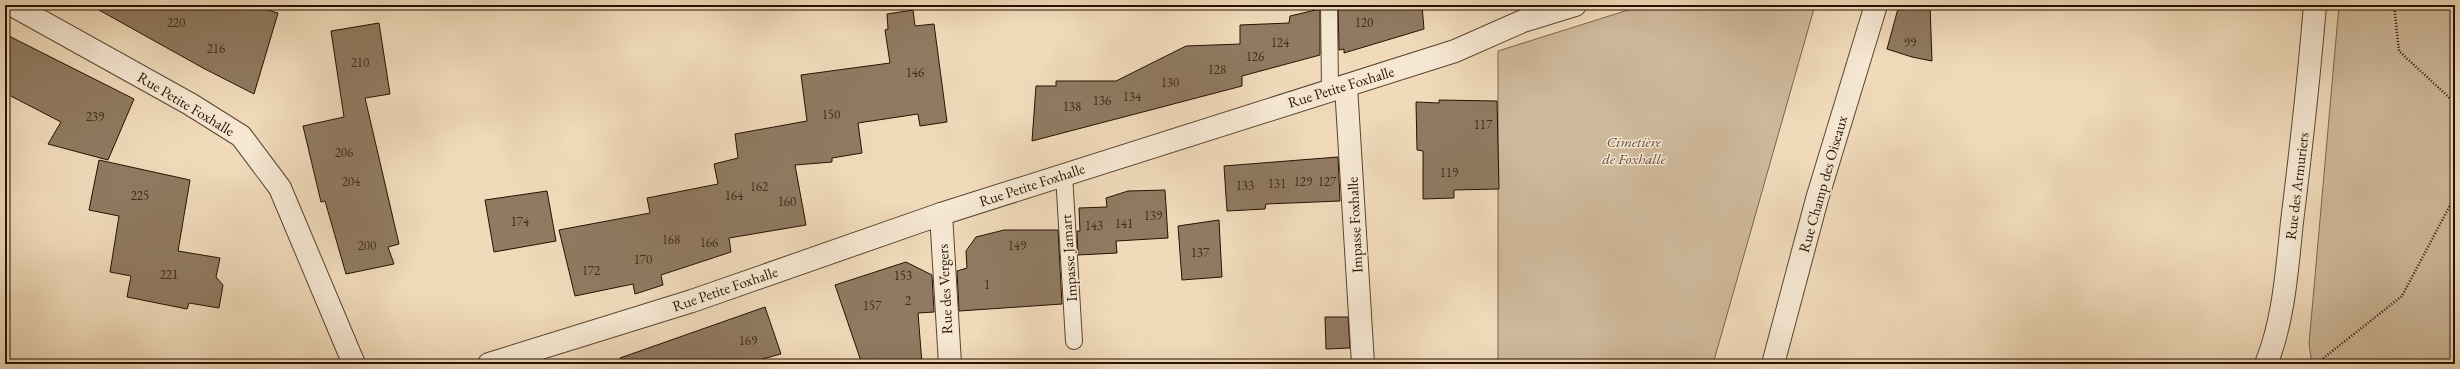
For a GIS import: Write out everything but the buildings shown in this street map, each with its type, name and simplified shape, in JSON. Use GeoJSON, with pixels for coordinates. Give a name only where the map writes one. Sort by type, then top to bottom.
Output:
{"type":"FeatureCollection","features":[{"type":"Feature","properties":{"kind":"street","name":"Rue Petite Foxhalle"},"geometry":{"type":"LineString","coordinates":[[12,5],[190,104],[240,136],[280,188],[354,364]]}},
{"type":"Feature","properties":{"kind":"street","name":"Rue Petite Foxhalle"},"geometry":{"type":"LineString","coordinates":[[489,364],[692,301],[941,214],[1456,51],[1523,21],[1575,5]]}},
{"type":"Feature","properties":{"kind":"street","name":"Rue Champ des Oiseaux"},"geometry":{"type":"LineString","coordinates":[[1773,364],[1817,199],[1876,5]]}},
{"type":"Feature","properties":{"kind":"street","name":"Rue des Armuriers"},"geometry":{"type":"LineString","coordinates":[[2266,364],[2272,350],[2285,287],[2306,103],[2315,5]]}},
{"type":"Feature","properties":{"kind":"street","name":"Impasse Foxhalle"},"geometry":{"type":"LineString","coordinates":[[1338,88],[1363,364]]}},
{"type":"Feature","properties":{"kind":"street","name":"Rue des Vergers"},"geometry":{"type":"LineString","coordinates":[[941,214],[950,364]]}},
{"type":"Feature","properties":{"kind":"lane"},"geometry":{"type":"LineString","coordinates":[[1329,5],[1338,88]]}},
{"type":"Feature","properties":{"kind":"lane","name":"Impasse Jamart"},"geometry":{"type":"LineString","coordinates":[[1064,175],[1074,340]]}},
{"type":"Feature","properties":{"kind":"path"},"geometry":{"type":"LineString","coordinates":[[2394,5],[2399,51],[2455,103]]}},
{"type":"Feature","properties":{"kind":"path"},"geometry":{"type":"LineString","coordinates":[[2316,364],[2402,296],[2455,196]]}},
{"type":"Feature","properties":{"kind":"green space","name":"Cimetière de Foxhalle"},"geometry":{"type":"Polygon","coordinates":[[[1644,5],[1815,5],[1713,364],[1498,364],[1498,51],[1644,5]]]}},
{"type":"Feature","properties":{"kind":"green space"},"geometry":{"type":"Polygon","coordinates":[[[2339,5],[2455,5],[2455,364],[2312,364],[2309,344],[2339,5]]]}}]}
